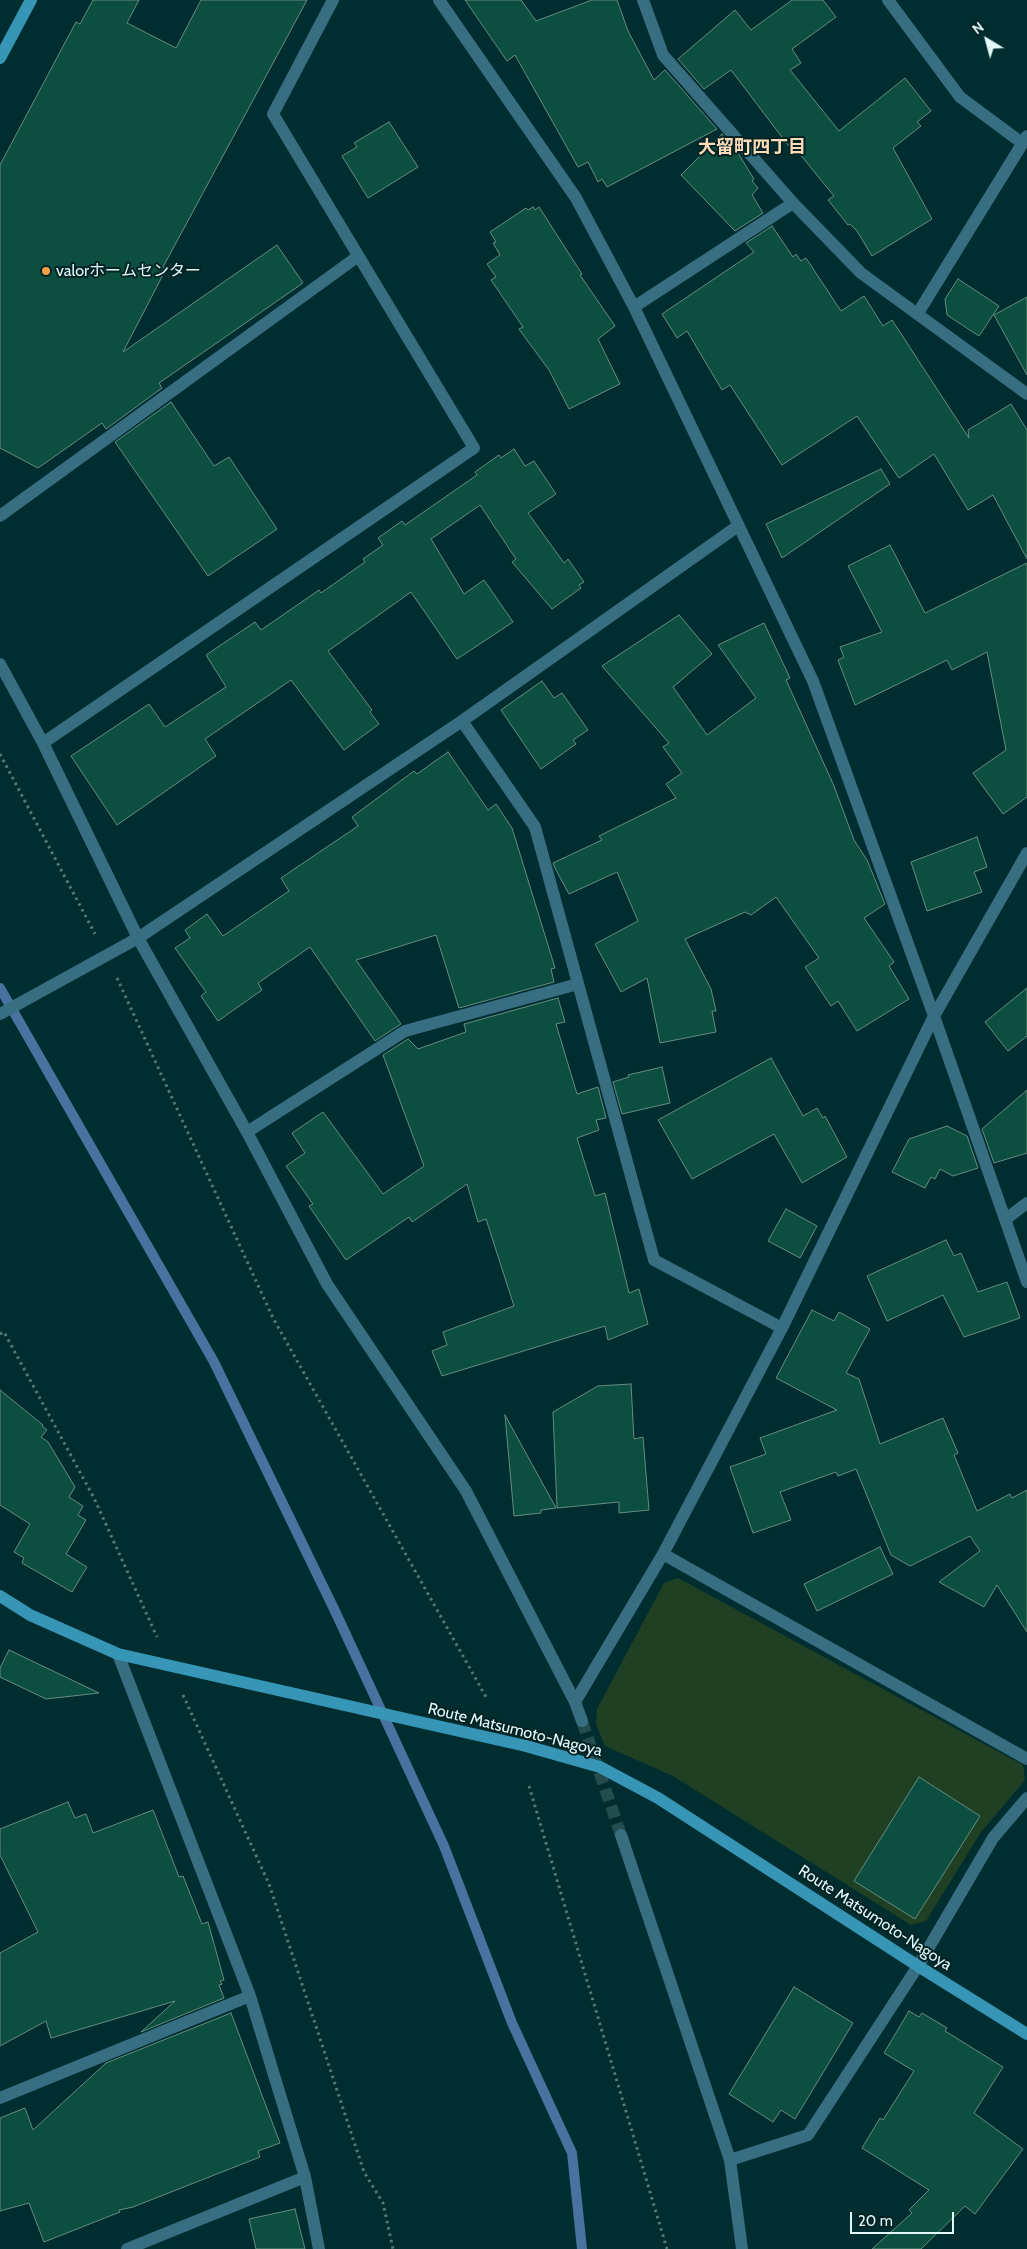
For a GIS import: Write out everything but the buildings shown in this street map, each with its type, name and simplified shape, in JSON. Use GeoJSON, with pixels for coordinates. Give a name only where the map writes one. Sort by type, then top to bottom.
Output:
{"type":"FeatureCollection","features":[{"type":"Feature","properties":{"kind":"main road"},"geometry":{"type":"LineString","coordinates":[[0,58],[31,0]]}},
{"type":"Feature","properties":{"kind":"main road","name":"Route Matsumoto-Nagoya"},"geometry":{"type":"LineString","coordinates":[[0,1596],[30,1615],[118,1654],[488,1737],[600,1767],[658,1798],[1027,2034]]}},
{"type":"Feature","properties":{"kind":"street"},"geometry":{"type":"LineString","coordinates":[[43,743],[474,448],[272,114],[333,0]]}},
{"type":"Feature","properties":{"kind":"street"},"geometry":{"type":"LineString","coordinates":[[439,0],[576,198],[634,307],[813,681],[934,1016],[1027,1282]]}},
{"type":"Feature","properties":{"kind":"street"},"geometry":{"type":"LineString","coordinates":[[643,0],[663,55],[794,203],[861,273],[918,312],[1027,394]]}},
{"type":"Feature","properties":{"kind":"street"},"geometry":{"type":"LineString","coordinates":[[888,0],[960,97],[1024,140],[918,312]]}},
{"type":"Feature","properties":{"kind":"street"},"geometry":{"type":"LineString","coordinates":[[634,307],[794,203]]}},
{"type":"Feature","properties":{"kind":"street"},"geometry":{"type":"LineString","coordinates":[[0,516],[357,257]]}},
{"type":"Feature","properties":{"kind":"street"},"geometry":{"type":"LineString","coordinates":[[0,1014],[138,938],[462,720],[738,526]]}},
{"type":"Feature","properties":{"kind":"street"},"geometry":{"type":"LineString","coordinates":[[0,664],[43,743],[138,938],[247,1132],[327,1284],[466,1491],[575,1702],[582,1721]]}},
{"type":"Feature","properties":{"kind":"street"},"geometry":{"type":"LineString","coordinates":[[462,720],[535,827],[654,1260],[782,1328]]}},
{"type":"Feature","properties":{"kind":"street"},"geometry":{"type":"LineString","coordinates":[[575,1702],[663,1554],[782,1328],[934,1016],[1027,853]]}},
{"type":"Feature","properties":{"kind":"street"},"geometry":{"type":"LineString","coordinates":[[247,1132],[405,1031],[578,984]]}},
{"type":"Feature","properties":{"kind":"street"},"geometry":{"type":"LineString","coordinates":[[1006,1219],[1027,1204]]}},
{"type":"Feature","properties":{"kind":"street"},"geometry":{"type":"LineString","coordinates":[[663,1554],[1027,1759]]}},
{"type":"Feature","properties":{"kind":"street"},"geometry":{"type":"LineString","coordinates":[[118,1654],[250,1996],[305,2177],[319,2249]]}},
{"type":"Feature","properties":{"kind":"street"},"geometry":{"type":"LineString","coordinates":[[730,2160],[808,2135],[918,1966],[993,1838],[1027,1798]]}},
{"type":"Feature","properties":{"kind":"street"},"geometry":{"type":"LineString","coordinates":[[621,1835],[730,2160],[742,2249]]}},
{"type":"Feature","properties":{"kind":"street"},"geometry":{"type":"LineString","coordinates":[[0,2098],[250,1996]]}},
{"type":"Feature","properties":{"kind":"street"},"geometry":{"type":"LineString","coordinates":[[127,2249],[305,2177]]}},
{"type":"Feature","properties":{"kind":"path"},"geometry":{"type":"LineString","coordinates":[[0,754],[107,956],[273,1318],[486,1697]]}},
{"type":"Feature","properties":{"kind":"path"},"geometry":{"type":"LineString","coordinates":[[0,1334],[4,1332],[94,1498],[269,1884],[364,2172],[383,2204],[392,2249]]}},
{"type":"Feature","properties":{"kind":"path"},"geometry":{"type":"LineString","coordinates":[[528,1786],[667,2249]]}},
{"type":"Feature","properties":{"kind":"green space"},"geometry":{"type":"Polygon","coordinates":[[[678,1578],[1023,1765],[1025,1780],[981,1832],[926,1921],[911,1925],[673,1776],[605,1746],[596,1724],[597,1709],[664,1583],[678,1578]]]}},
{"type":"Feature","properties":{"kind":"waterway"},"geometry":{"type":"LineString","coordinates":[[0,988],[214,1362],[335,1611],[444,1846],[512,2023],[572,2153],[582,2249]]}},
{"type":"Feature","properties":{"kind":"tunnel"},"geometry":{"type":"LineString","coordinates":[[582,1721],[621,1835]]}},
{"type":"Feature","properties":{"kind":"place","name":"valorホームセンター"},"geometry":{"type":"Point","coordinates":[46,271]}},
{"type":"Feature","properties":{"kind":"district","name":"大留町四丁目"},"geometry":{"type":"Point","coordinates":[752,148]}}]}
